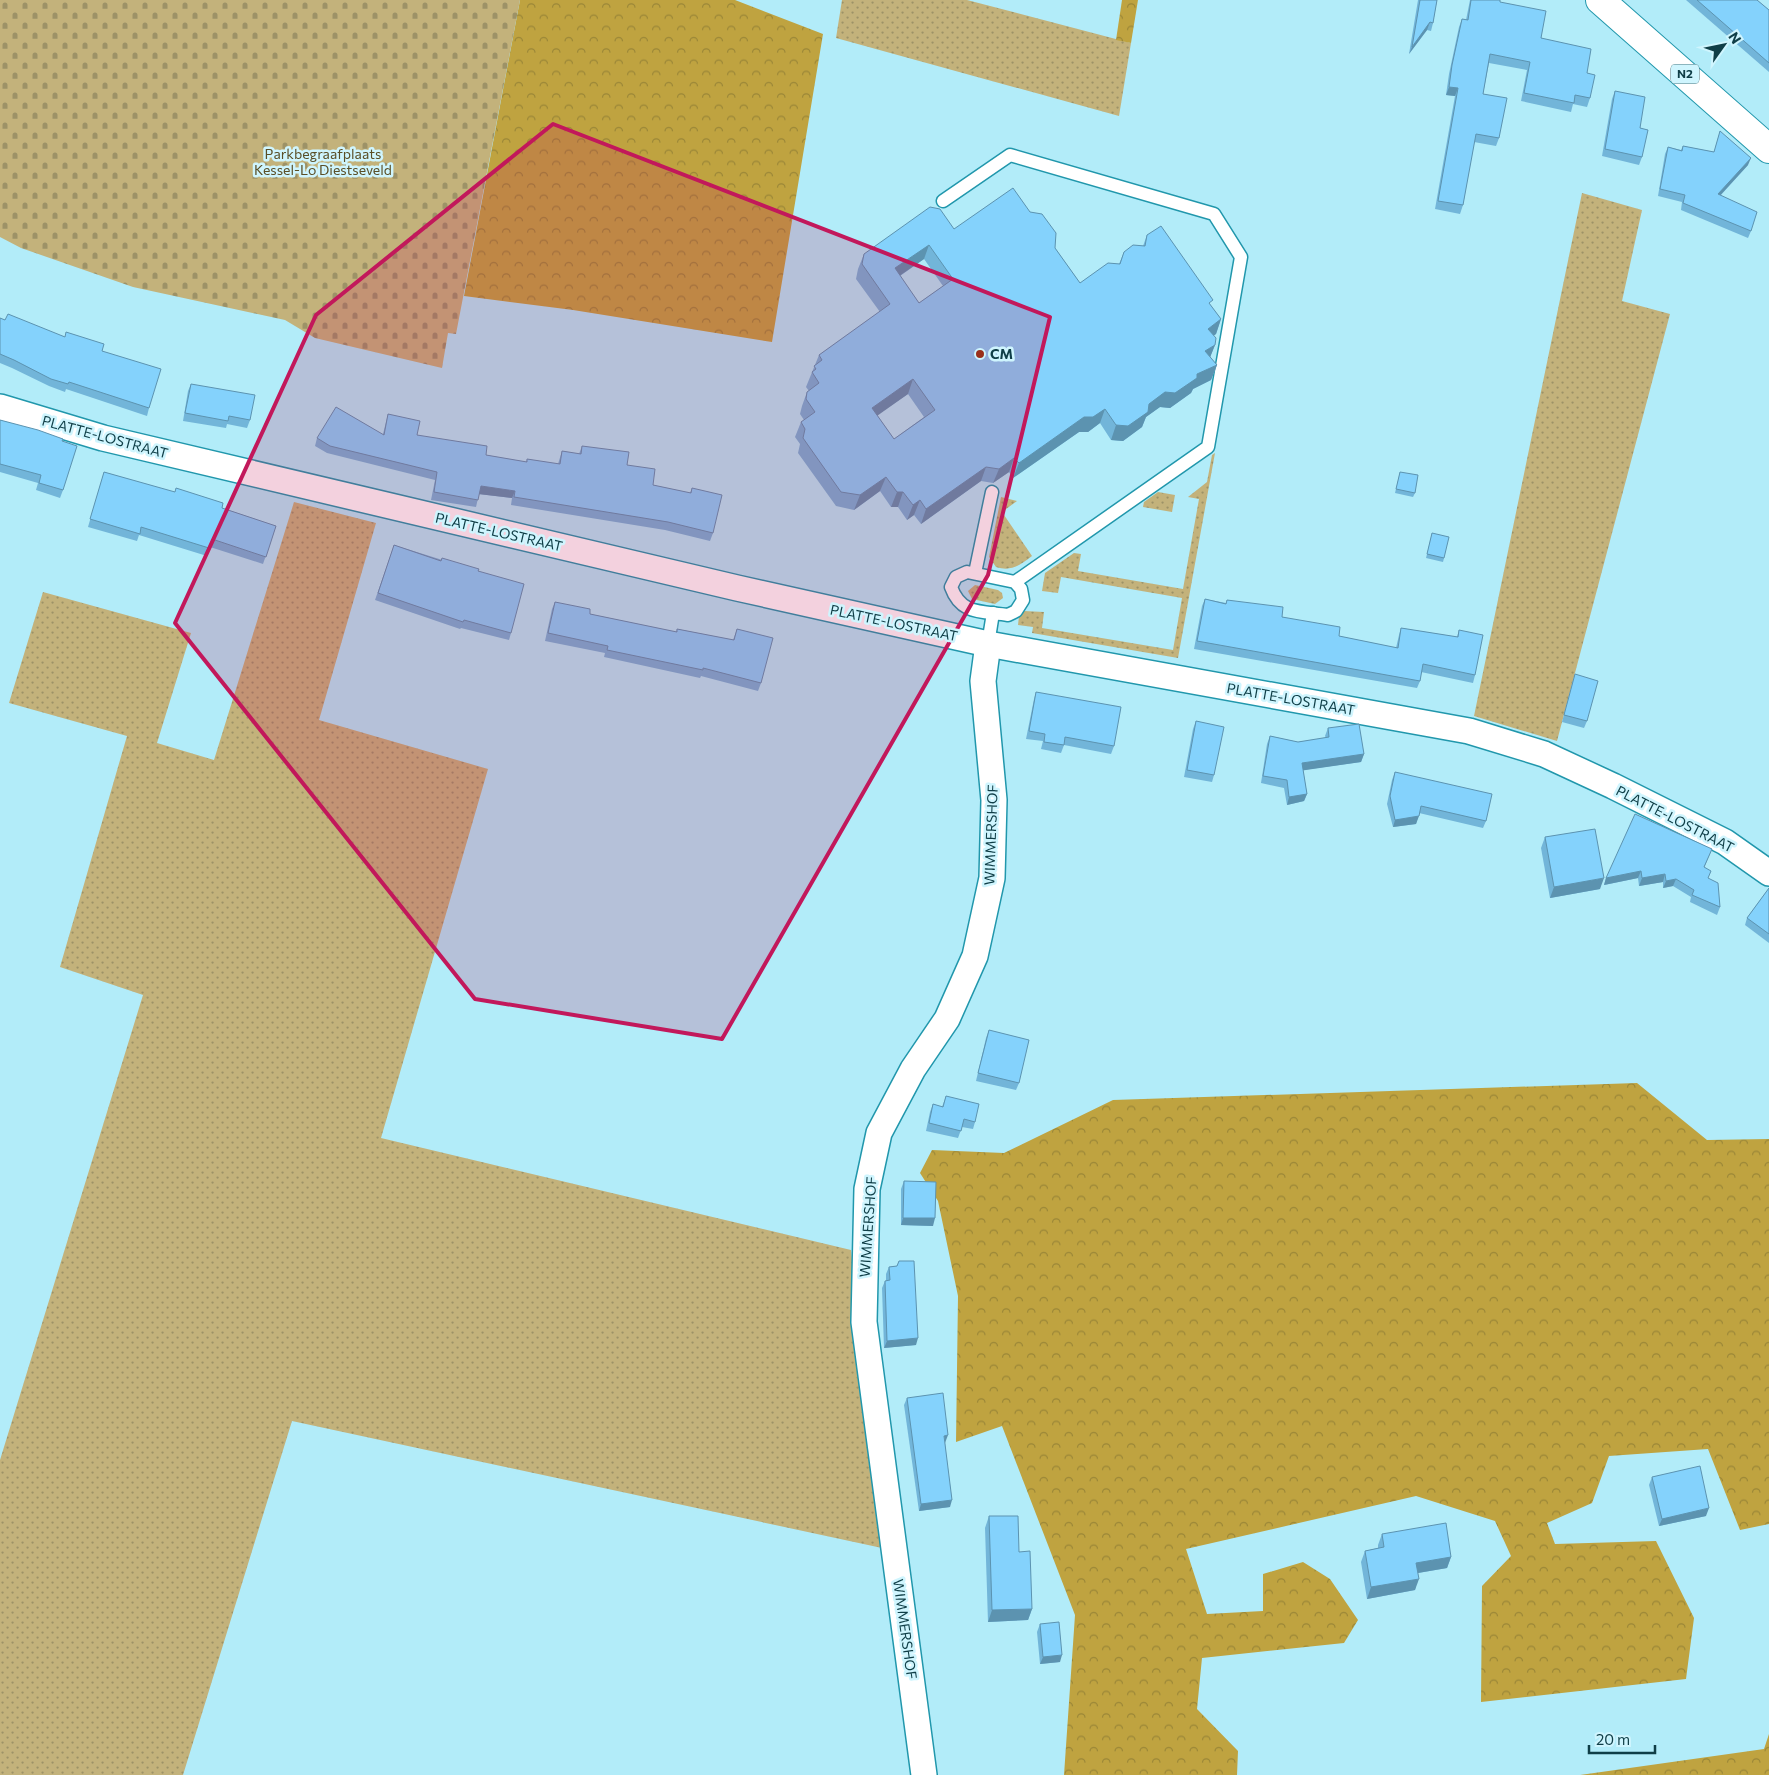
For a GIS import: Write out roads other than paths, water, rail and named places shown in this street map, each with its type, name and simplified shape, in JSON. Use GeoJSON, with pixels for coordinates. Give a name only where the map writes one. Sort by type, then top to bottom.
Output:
{"type":"FeatureCollection","features":[{"type":"Feature","properties":{"kind":"main road","name":"N2"},"geometry":{"type":"LineString","coordinates":[[1600,0],[1769,149]]}},
{"type":"Feature","properties":{"kind":"street","name":"PLATTE-LOSTRAAT"},"geometry":{"type":"LineString","coordinates":[[0,408],[112,440],[727,586],[988,644],[1469,731],[1544,754],[1613,786],[1725,842],[1769,873]]}},
{"type":"Feature","properties":{"kind":"street","name":"WIMMERSHOF"},"geometry":{"type":"LineString","coordinates":[[924,1775],[864,1322],[867,1189],[879,1134],[913,1069],[947,1019],[974,956],[992,878],[994,800],[983,681],[988,644]]}},
{"type":"Feature","properties":{"kind":"lane"},"geometry":{"type":"LineString","coordinates":[[943,201],[1010,155],[1214,214],[1241,257],[1208,447],[1015,582]]}},
{"type":"Feature","properties":{"kind":"lane"},"geometry":{"type":"LineString","coordinates":[[975,573],[992,492]]}},
{"type":"Feature","properties":{"kind":"lane"},"geometry":{"type":"LineString","coordinates":[[967,572],[1015,582],[1021,589],[1023,600],[1016,611],[1008,615],[962,607],[955,598],[950,586],[956,577],[967,572]]}},
{"type":"Feature","properties":{"kind":"lane"},"geometry":{"type":"LineString","coordinates":[[988,644],[993,613]]}},
{"type":"Feature","properties":{"kind":"place","name":"CM"},"geometry":{"type":"Point","coordinates":[980,354]}},
{"type":"Feature","properties":{"kind":"park label","name":"Parkbegraafplaats Kessel-Lo Diestseveld"},"geometry":{"type":"Point","coordinates":[323,162]}}]}
